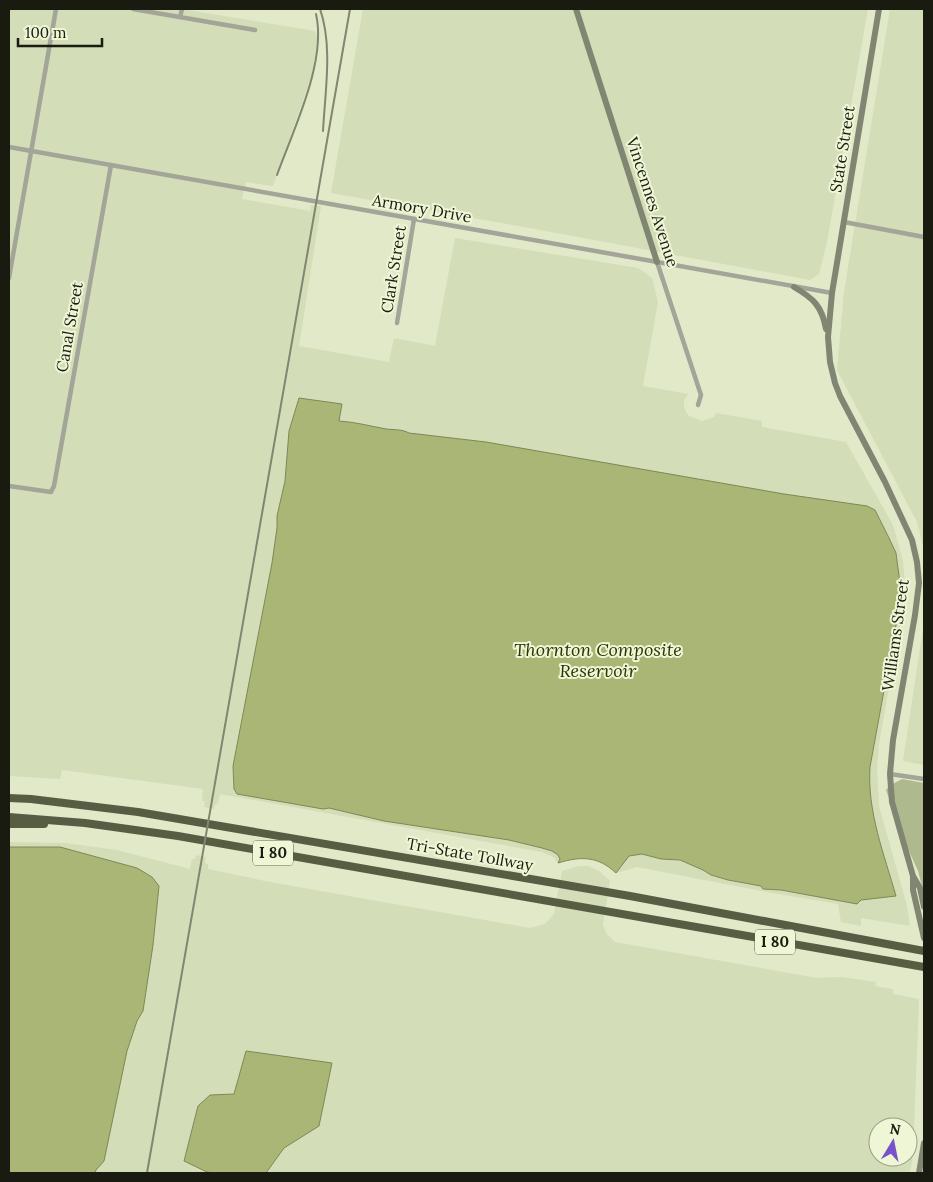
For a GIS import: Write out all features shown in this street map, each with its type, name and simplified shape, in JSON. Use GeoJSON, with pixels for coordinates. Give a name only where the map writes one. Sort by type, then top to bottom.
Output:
{"type":"FeatureCollection","features":[{"type":"Feature","properties":{"kind":"highway","name":"Tri-State Tollway"},"geometry":{"type":"LineString","coordinates":[[9,798],[31,798],[138,812],[630,896],[924,951]]}},
{"type":"Feature","properties":{"kind":"highway","name":"Tri-State Tollway"},"geometry":{"type":"LineString","coordinates":[[9,817],[85,822],[226,844],[535,900],[924,967]]}},
{"type":"Feature","properties":{"kind":"highway"},"geometry":{"type":"LineString","coordinates":[[9,824],[85,822]]}},
{"type":"Feature","properties":{"kind":"street"},"geometry":{"type":"LineString","coordinates":[[9,278],[56,9]]}},
{"type":"Feature","properties":{"kind":"street"},"geometry":{"type":"LineString","coordinates":[[133,9],[255,30]]}},
{"type":"Feature","properties":{"kind":"street"},"geometry":{"type":"LineString","coordinates":[[180,17],[182,9]]}},
{"type":"Feature","properties":{"kind":"street","name":"Vincennes Avenue"},"geometry":{"type":"LineString","coordinates":[[576,9],[701,395],[698,404]]}},
{"type":"Feature","properties":{"kind":"street","name":"State Street"},"geometry":{"type":"LineString","coordinates":[[832,294],[879,9]]}},
{"type":"Feature","properties":{"kind":"street","name":"Armory Drive"},"geometry":{"type":"LineString","coordinates":[[9,147],[832,294]]}},
{"type":"Feature","properties":{"kind":"street","name":"Canal Street"},"geometry":{"type":"LineString","coordinates":[[9,486],[51,492],[54,486],[111,165]]}},
{"type":"Feature","properties":{"kind":"street","name":"Clark Street"},"geometry":{"type":"LineString","coordinates":[[397,323],[414,219]]}},
{"type":"Feature","properties":{"kind":"street"},"geometry":{"type":"LineString","coordinates":[[844,222],[924,237]]}},
{"type":"Feature","properties":{"kind":"street"},"geometry":{"type":"LineString","coordinates":[[794,287],[814,300],[821,311],[828,337]]}},
{"type":"Feature","properties":{"kind":"street","name":"Williams Street"},"geometry":{"type":"LineString","coordinates":[[832,294],[828,337],[830,362],[840,396],[893,499],[912,540],[917,562],[919,583],[915,615],[893,740],[890,774],[892,802],[912,876],[913,890],[924,938]]}},
{"type":"Feature","properties":{"kind":"street"},"geometry":{"type":"LineString","coordinates":[[890,774],[924,779]]}},
{"type":"Feature","properties":{"kind":"street","name":"Williams Street"},"geometry":{"type":"LineString","coordinates":[[912,876],[920,888],[924,907]]}},
{"type":"Feature","properties":{"kind":"street"},"geometry":{"type":"LineString","coordinates":[[919,1173],[924,1143]]}},
{"type":"Feature","properties":{"kind":"shaded area"},"geometry":{"type":"Polygon","coordinates":[[[9,9],[182,9],[315,31],[318,39],[312,75],[273,186],[246,182],[242,199],[310,211],[311,205],[321,206],[299,346],[389,362],[394,338],[435,346],[455,238],[638,268],[652,278],[658,302],[643,386],[688,394],[684,400],[686,412],[689,416],[702,421],[714,417],[716,413],[762,421],[762,427],[846,442],[893,525],[903,561],[904,603],[879,744],[877,769],[879,806],[907,906],[910,926],[861,918],[861,926],[841,922],[838,904],[637,867],[616,873],[600,861],[589,859],[574,858],[558,863],[553,857],[542,852],[220,794],[214,809],[204,807],[205,801],[202,801],[203,789],[62,770],[60,779],[9,776],[9,9]]]}},
{"type":"Feature","properties":{"kind":"shaded area"},"geometry":{"type":"Polygon","coordinates":[[[363,9],[868,9],[827,242],[819,274],[810,280],[331,193],[363,9]]]}},
{"type":"Feature","properties":{"kind":"shaded area"},"geometry":{"type":"Polygon","coordinates":[[[890,9],[924,9],[924,550],[917,522],[837,370],[844,292],[890,9]]]}},
{"type":"Feature","properties":{"kind":"shaded area"},"geometry":{"type":"Polygon","coordinates":[[[924,622],[924,765],[903,761],[924,622]]]}},
{"type":"Feature","properties":{"kind":"shaded area"},"geometry":{"type":"Polygon","coordinates":[[[902,779],[924,783],[924,893],[918,871],[886,790],[889,786],[902,779]]]}},
{"type":"Feature","properties":{"kind":"shaded area"},"geometry":{"type":"Polygon","coordinates":[[[9,842],[66,843],[117,850],[190,869],[192,859],[195,859],[196,855],[206,857],[205,863],[208,864],[208,869],[270,882],[530,928],[545,924],[554,914],[562,871],[579,866],[588,866],[599,871],[610,881],[603,924],[606,933],[615,942],[817,978],[842,977],[876,982],[875,986],[893,989],[893,994],[919,999],[914,1117],[868,1117],[868,1167],[911,1167],[910,1173],[9,1173],[9,842]]]}},
{"type":"Feature","properties":{"kind":"water","name":"Thornton Composite Reservoir"},"geometry":{"type":"Polygon","coordinates":[[[299,398],[342,404],[339,421],[401,430],[409,433],[486,442],[784,494],[867,506],[875,510],[896,553],[900,583],[898,614],[870,767],[871,800],[877,832],[896,896],[861,900],[857,904],[781,890],[763,889],[761,886],[711,875],[680,860],[661,859],[642,854],[629,856],[616,873],[603,863],[589,859],[574,859],[558,863],[560,859],[558,855],[552,851],[509,840],[384,821],[329,808],[323,809],[237,794],[234,789],[233,766],[272,563],[277,516],[285,481],[289,431],[299,398]]]}},
{"type":"Feature","properties":{"kind":"water"},"geometry":{"type":"Polygon","coordinates":[[[9,847],[60,847],[137,868],[152,877],[159,886],[153,945],[143,1011],[137,1021],[127,1051],[104,1161],[95,1173],[9,1173],[9,847]]]}},
{"type":"Feature","properties":{"kind":"water"},"geometry":{"type":"Polygon","coordinates":[[[246,1051],[332,1063],[319,1126],[284,1148],[266,1173],[207,1172],[184,1161],[198,1106],[210,1095],[234,1094],[246,1051]]]}},
{"type":"Feature","properties":{"kind":"railway"},"geometry":{"type":"LineString","coordinates":[[320,9],[324,23],[327,54],[323,131]]}},
{"type":"Feature","properties":{"kind":"railway"},"geometry":{"type":"LineString","coordinates":[[147,1173],[350,9]]}},
{"type":"Feature","properties":{"kind":"railway"},"geometry":{"type":"LineString","coordinates":[[277,175],[307,96],[313,74],[317,53],[318,33],[316,14]]}}]}
